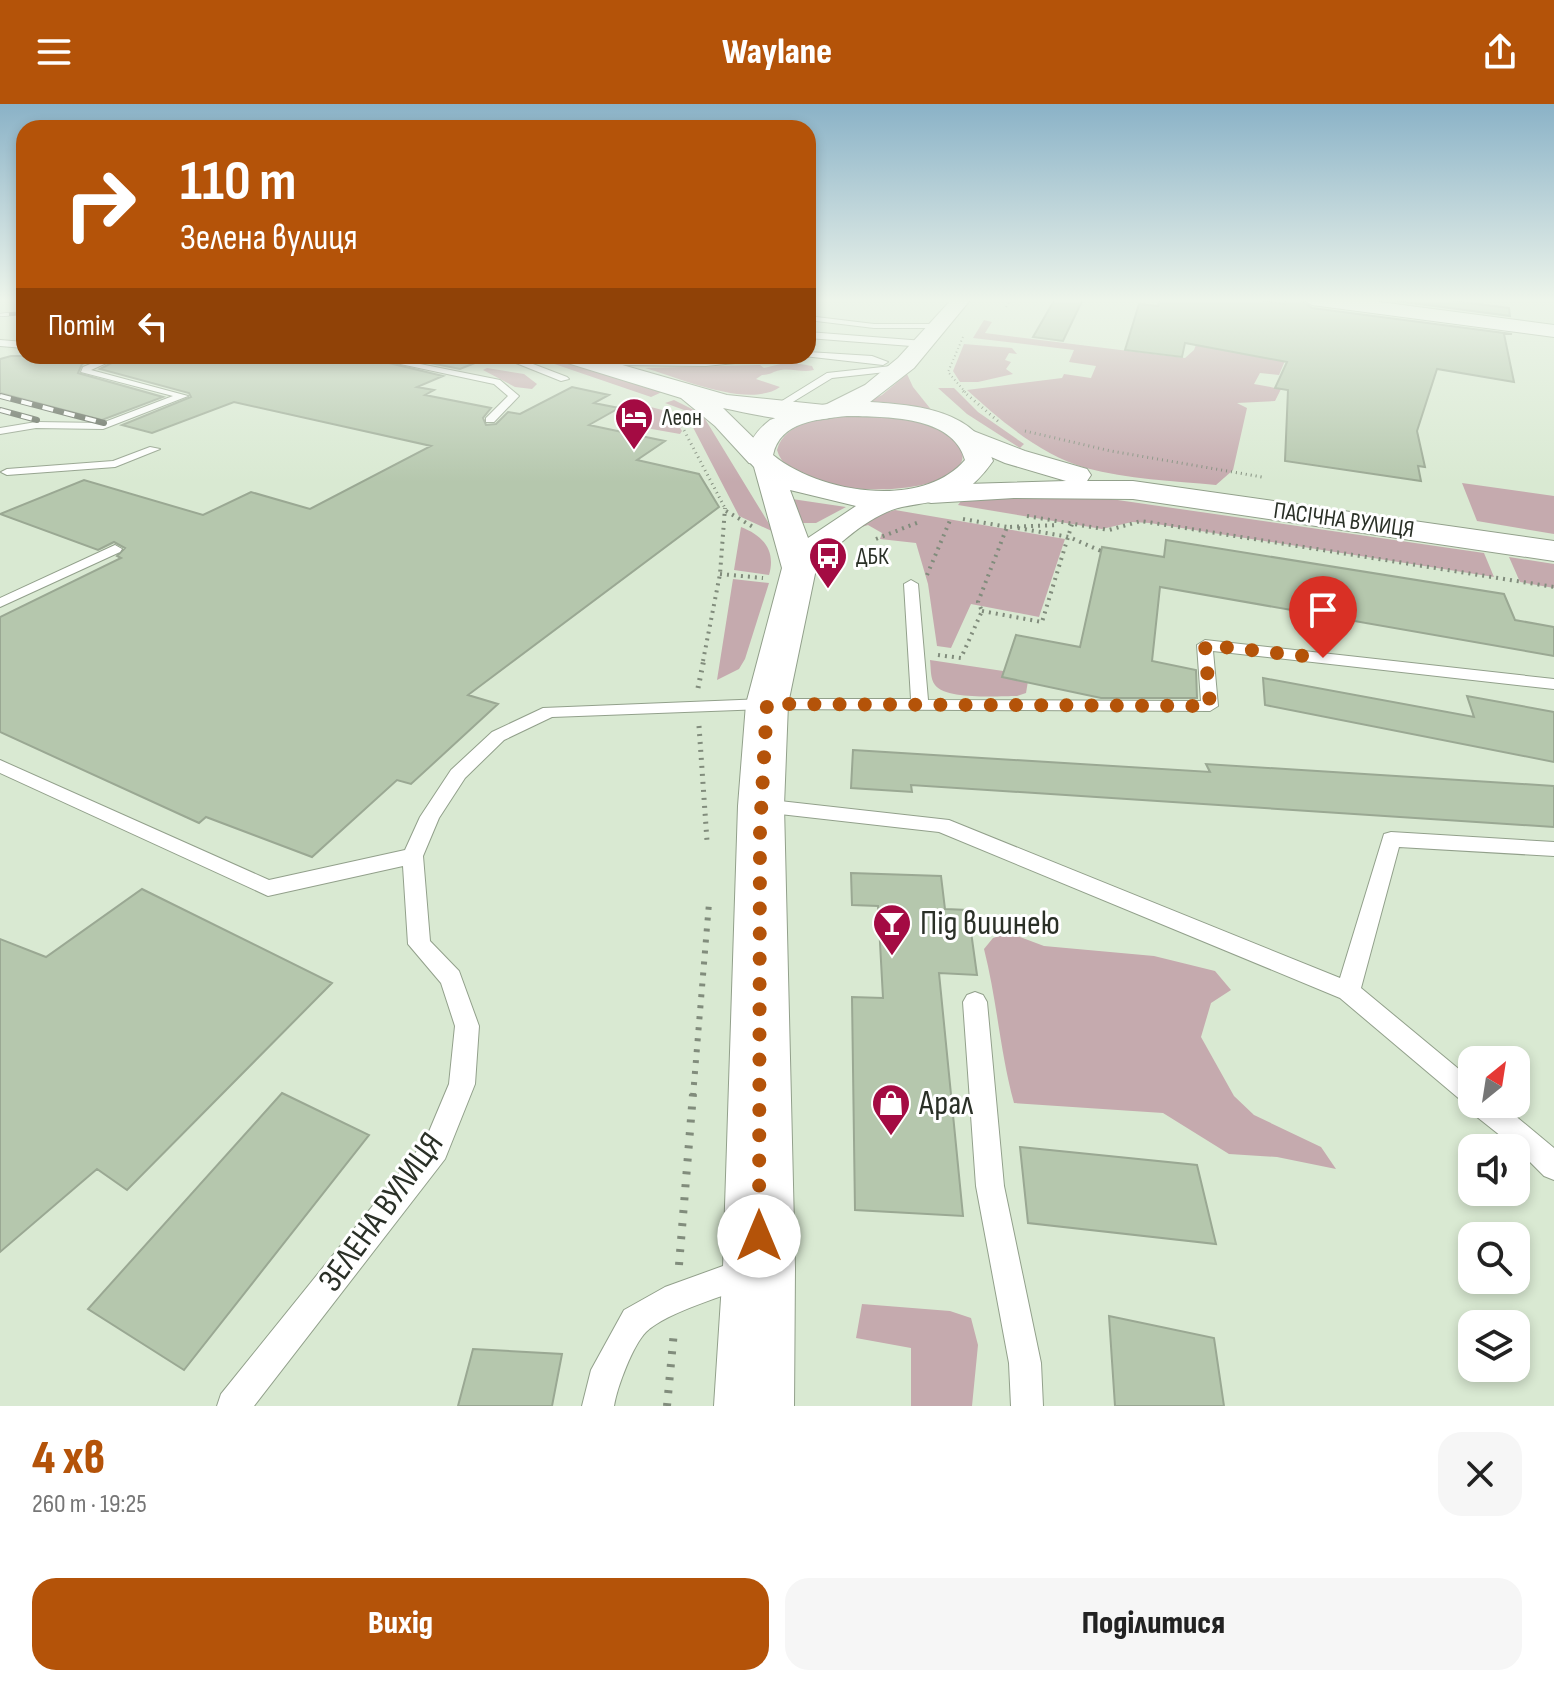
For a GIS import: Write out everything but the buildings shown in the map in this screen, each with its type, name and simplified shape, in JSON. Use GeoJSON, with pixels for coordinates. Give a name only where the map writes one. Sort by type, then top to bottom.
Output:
{"type":"FeatureCollection","features":[{"type":"Feature","properties":{"kind":"main road"},"geometry":{"type":"LineString","coordinates":[[754,1406],[759,1268],[761,806],[767,704],[791,535],[764,462],[762,441],[771,430],[792,419],[829,411],[855,401],[909,360]]}},
{"type":"Feature","properties":{"kind":"main road"},"geometry":{"type":"LineString","coordinates":[[914,360],[927,390],[979,454],[976,469],[960,483],[931,494]]}},
{"type":"Feature","properties":{"kind":"main road"},"geometry":{"type":"LineString","coordinates":[[608,364],[679,401],[716,414],[764,462],[791,481],[853,497],[897,498]]}},
{"type":"Feature","properties":{"kind":"main road"},"geometry":{"type":"LineString","coordinates":[[679,401],[829,411]]}},
{"type":"Feature","properties":{"kind":"main road","name":"ПАСІЧНА ВУЛИЦЯ"},"geometry":{"type":"LineString","coordinates":[[829,411],[895,412],[962,433],[1028,461],[1133,490],[1554,551]]}},
{"type":"Feature","properties":{"kind":"main road","name":"ПАСІЧНА ВУЛИЦЯ"},"geometry":{"type":"LineString","coordinates":[[897,498],[1014,489],[1133,490]]}},
{"type":"Feature","properties":{"kind":"main road"},"geometry":{"type":"LineString","coordinates":[[785,574],[833,532],[897,498]]}},
{"type":"Feature","properties":{"kind":"lane"},"geometry":{"type":"LineString","coordinates":[[774,409],[830,375],[900,360]]}},
{"type":"Feature","properties":{"kind":"lane"},"geometry":{"type":"LineString","coordinates":[[0,431],[36,425],[103,426],[183,396],[86,372],[86,369],[98,364]]}},
{"type":"Feature","properties":{"kind":"lane"},"geometry":{"type":"LineString","coordinates":[[407,364],[497,382],[514,396],[490,420]]}},
{"type":"Feature","properties":{"kind":"lane"},"geometry":{"type":"LineString","coordinates":[[525,364],[564,379]]}},
{"type":"Feature","properties":{"kind":"lane"},"geometry":{"type":"LineString","coordinates":[[2,473],[115,464],[154,449]]}},
{"type":"Feature","properties":{"kind":"lane"},"geometry":{"type":"LineString","coordinates":[[0,603],[115,549]]}},
{"type":"Feature","properties":{"kind":"lane"},"geometry":{"type":"LineString","coordinates":[[911,584],[920,705]]}},
{"type":"Feature","properties":{"kind":"lane","name":"ЗЕЛЕНА ВУЛИЦЯ"},"geometry":{"type":"LineString","coordinates":[[233,1406],[435,1150],[462,1084],[467,1026],[451,978],[419,944],[413,856],[430,817],[458,774],[498,736],[549,712],[767,704],[1210,706],[1205,645],[1554,684]]}},
{"type":"Feature","properties":{"kind":"lane"},"geometry":{"type":"LineString","coordinates":[[0,766],[268,888],[413,856]]}},
{"type":"Feature","properties":{"kind":"lane"},"geometry":{"type":"LineString","coordinates":[[761,806],[942,825],[1348,991],[1458,1084]]}},
{"type":"Feature","properties":{"kind":"lane"},"geometry":{"type":"LineString","coordinates":[[1348,991],[1391,839],[1554,849]]}},
{"type":"Feature","properties":{"kind":"lane"},"geometry":{"type":"LineString","coordinates":[[975,1002],[990,1186],[1025,1363],[1027,1406]]}},
{"type":"Feature","properties":{"kind":"lane"},"geometry":{"type":"LineString","coordinates":[[1497,1118],[1554,1166]]}},
{"type":"Feature","properties":{"kind":"lane"},"geometry":{"type":"LineString","coordinates":[[598,1406],[602,1381],[635,1321],[676,1298],[759,1268]]}},
{"type":"Feature","properties":{"kind":"path"},"geometry":{"type":"LineString","coordinates":[[954,360],[948,372],[984,411],[1005,426]]}},
{"type":"Feature","properties":{"kind":"path"},"geometry":{"type":"LineString","coordinates":[[679,401],[726,511],[720,574],[785,574]]}},
{"type":"Feature","properties":{"kind":"path"},"geometry":{"type":"LineString","coordinates":[[1019,430],[1111,451],[1262,477]]}},
{"type":"Feature","properties":{"kind":"path"},"geometry":{"type":"LineString","coordinates":[[1016,515],[1109,530],[1141,521],[1554,587]]}},
{"type":"Feature","properties":{"kind":"path"},"geometry":{"type":"LineString","coordinates":[[911,584],[925,579],[951,517]]}},
{"type":"Feature","properties":{"kind":"path"},"geometry":{"type":"LineString","coordinates":[[962,519],[1069,537],[1101,551]]}},
{"type":"Feature","properties":{"kind":"path"},"geometry":{"type":"LineString","coordinates":[[1007,527],[1072,524]]}},
{"type":"Feature","properties":{"kind":"path"},"geometry":{"type":"LineString","coordinates":[[982,611],[1042,622],[1072,524]]}},
{"type":"Feature","properties":{"kind":"path"},"geometry":{"type":"LineString","coordinates":[[935,654],[961,658],[982,611],[978,602],[1007,527]]}},
{"type":"Feature","properties":{"kind":"path"},"geometry":{"type":"LineString","coordinates":[[667,1406],[709,903]]}},
{"type":"Feature","properties":{"kind":"shaded area"},"geometry":{"type":"Polygon","coordinates":[[[958,360],[1005,360],[1011,362],[1006,369],[1013,374],[978,382],[960,382],[953,371],[958,360]]]}},
{"type":"Feature","properties":{"kind":"shaded area"},"geometry":{"type":"Polygon","coordinates":[[[1285,360],[1279,375],[1260,373],[1254,384],[1281,389],[1275,401],[1237,403],[1247,408],[1233,470],[1216,485],[1118,475],[1069,462],[1008,425],[967,390],[1062,378],[1064,374],[1091,378],[1096,366],[1069,362],[1285,360]]]}},
{"type":"Feature","properties":{"kind":"shaded area"},"geometry":{"type":"Polygon","coordinates":[[[554,364],[579,364],[662,392],[651,397],[554,364]]]}},
{"type":"Feature","properties":{"kind":"shaded area"},"geometry":{"type":"Polygon","coordinates":[[[800,364],[812,366],[814,370],[785,370],[762,375],[756,379],[780,387],[751,395],[714,390],[645,368],[760,365],[764,368],[800,364]]]}},
{"type":"Feature","properties":{"kind":"shaded area"},"geometry":{"type":"Polygon","coordinates":[[[483,370],[524,374],[537,384],[532,389],[515,387],[483,370]]]}},
{"type":"Feature","properties":{"kind":"shaded area"},"geometry":{"type":"Polygon","coordinates":[[[907,374],[933,412],[863,404],[882,395],[907,374]]]}},
{"type":"Feature","properties":{"kind":"shaded area"},"geometry":{"type":"Polygon","coordinates":[[[938,388],[954,388],[978,412],[1024,444],[1020,448],[967,414],[938,388]]]}},
{"type":"Feature","properties":{"kind":"shaded area"},"geometry":{"type":"Polygon","coordinates":[[[674,400],[702,414],[774,532],[739,516],[684,410],[665,403],[674,400]]]}},
{"type":"Feature","properties":{"kind":"shaded area"},"geometry":{"type":"Polygon","coordinates":[[[647,406],[670,412],[682,431],[680,434],[646,428],[636,414],[647,406]]]}},
{"type":"Feature","properties":{"kind":"shaded area"},"geometry":{"type":"Polygon","coordinates":[[[849,415],[911,420],[941,429],[953,438],[963,458],[949,475],[906,488],[852,488],[826,484],[803,476],[786,465],[777,450],[788,433],[806,423],[849,415]]]}},
{"type":"Feature","properties":{"kind":"shaded area"},"geometry":{"type":"Polygon","coordinates":[[[1462,483],[1554,496],[1554,534],[1477,521],[1462,483]]]}},
{"type":"Feature","properties":{"kind":"shaded area"},"geometry":{"type":"Polygon","coordinates":[[[1083,495],[1484,553],[1494,577],[1150,523],[1132,522],[1102,529],[958,505],[965,496],[1083,495]]]}},
{"type":"Feature","properties":{"kind":"shaded area"},"geometry":{"type":"Polygon","coordinates":[[[792,499],[846,507],[816,523],[803,523],[792,499]]]}},
{"type":"Feature","properties":{"kind":"shaded area"},"geometry":{"type":"Polygon","coordinates":[[[895,510],[1065,539],[1039,617],[971,604],[951,648],[937,646],[928,584],[916,543],[880,539],[882,533],[868,525],[852,530],[859,521],[895,510]]]}},
{"type":"Feature","properties":{"kind":"shaded area"},"geometry":{"type":"Polygon","coordinates":[[[741,527],[766,545],[771,559],[769,575],[734,570],[741,527]]]}},
{"type":"Feature","properties":{"kind":"shaded area"},"geometry":{"type":"Polygon","coordinates":[[[1509,557],[1554,564],[1554,588],[1520,582],[1509,557]]]}},
{"type":"Feature","properties":{"kind":"shaded area"},"geometry":{"type":"Polygon","coordinates":[[[733,579],[769,583],[745,659],[739,669],[717,680],[733,579]]]}},
{"type":"Feature","properties":{"kind":"shaded area"},"geometry":{"type":"Polygon","coordinates":[[[930,660],[1029,675],[1026,693],[986,696],[941,690],[933,683],[930,660]]]}},
{"type":"Feature","properties":{"kind":"shaded area"},"geometry":{"type":"Polygon","coordinates":[[[1009,933],[1044,946],[1154,956],[1215,971],[1231,990],[1211,1003],[1201,1037],[1234,1096],[1254,1115],[1321,1147],[1336,1169],[1277,1157],[1229,1154],[1163,1113],[1014,1103],[984,949],[993,938],[1009,933]]]}},
{"type":"Feature","properties":{"kind":"shaded area"},"geometry":{"type":"Polygon","coordinates":[[[862,1304],[950,1311],[971,1318],[978,1345],[972,1406],[911,1406],[911,1348],[856,1338],[862,1304]]]}},
{"type":"Feature","properties":{"kind":"railway"},"geometry":{"type":"LineString","coordinates":[[0,396],[104,423]]}},
{"type":"Feature","properties":{"kind":"railway"},"geometry":{"type":"LineString","coordinates":[[0,410],[37,420]]}},
{"type":"Feature","properties":{"kind":"place","name":"Леон"},"geometry":{"type":"Point","coordinates":[634,451]}},
{"type":"Feature","properties":{"kind":"place","name":"ДБК"},"geometry":{"type":"Point","coordinates":[828,590]}},
{"type":"Feature","properties":{"kind":"place","name":"Під вишнею"},"geometry":{"type":"Point","coordinates":[892,957]}},
{"type":"Feature","properties":{"kind":"place","name":"Арал"},"geometry":{"type":"Point","coordinates":[891,1137]}},
{"type":"Feature","properties":{"kind":"route"},"geometry":{"type":"LineString","coordinates":[[759,1236],[760,830],[767,704],[1210,706],[1205,645],[1323,658]]}}]}
